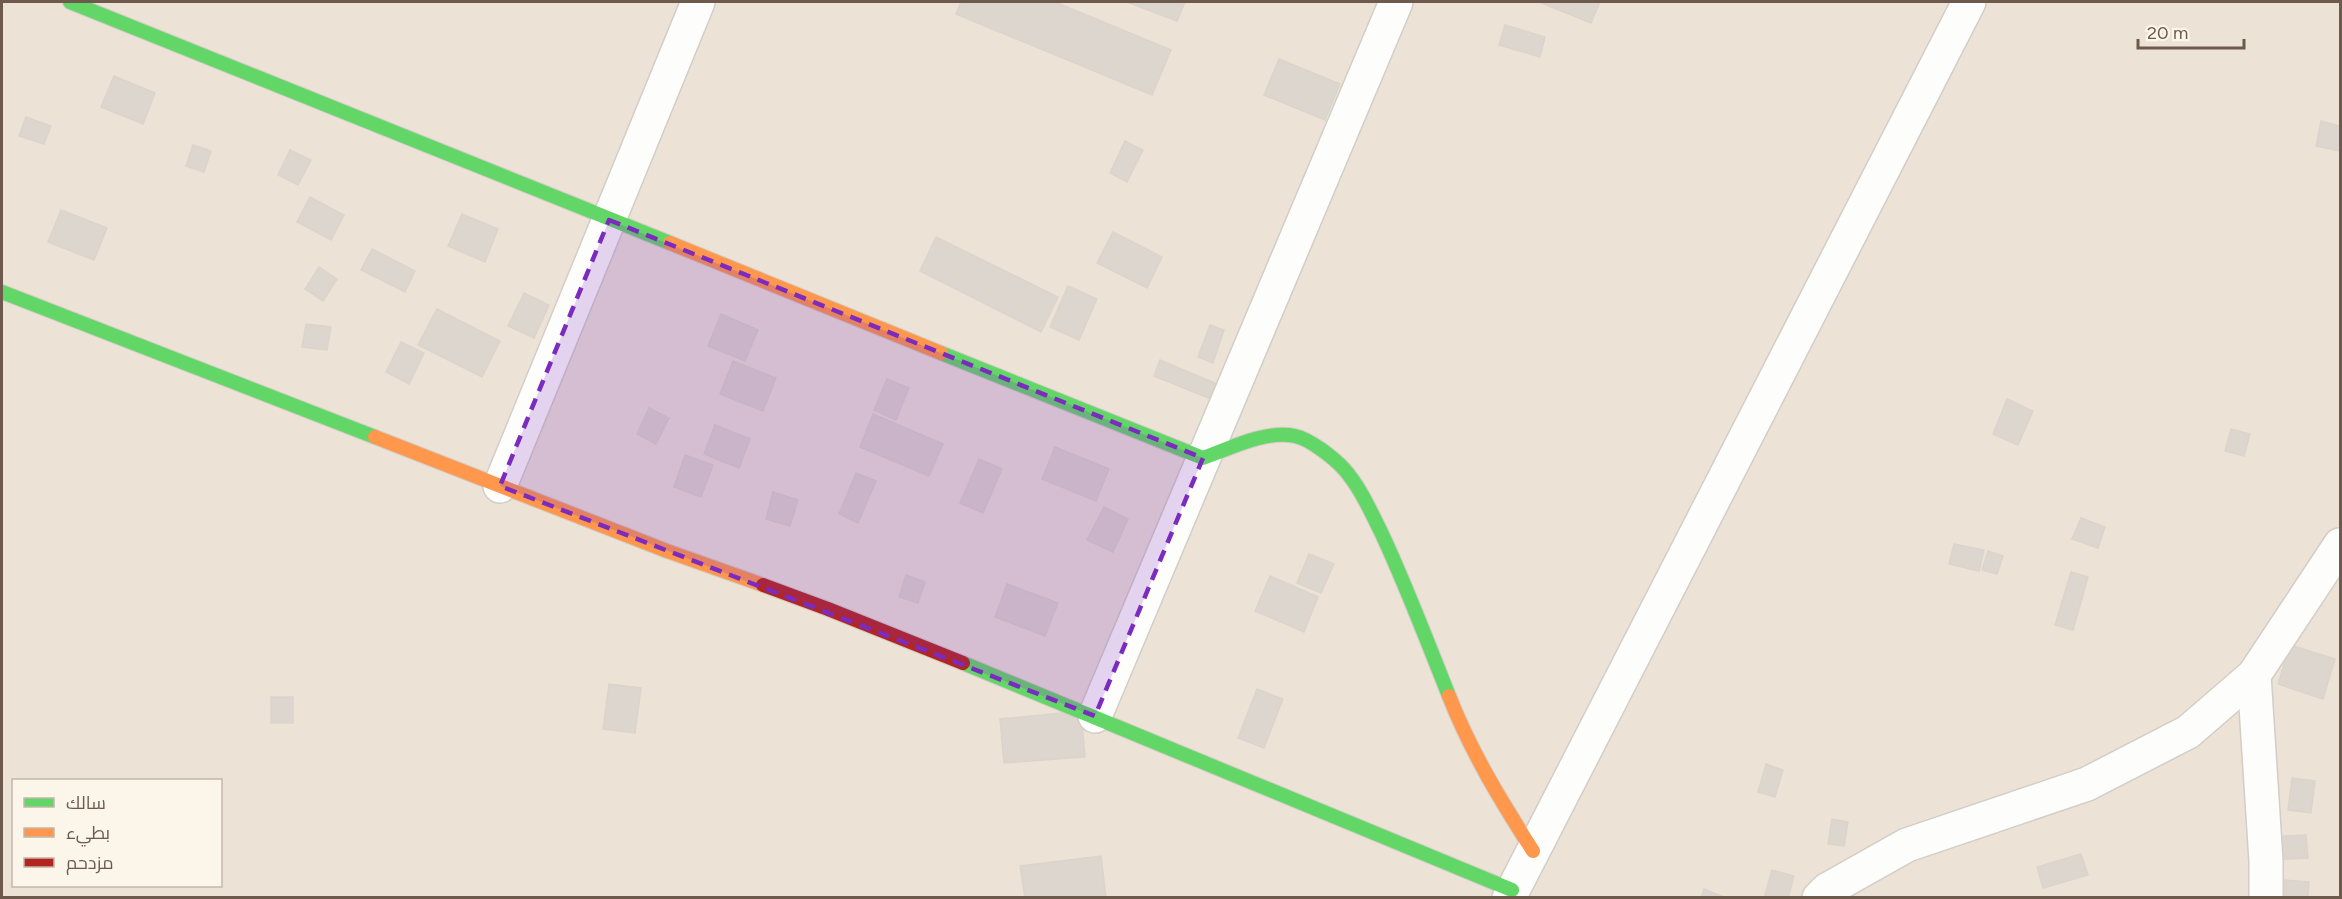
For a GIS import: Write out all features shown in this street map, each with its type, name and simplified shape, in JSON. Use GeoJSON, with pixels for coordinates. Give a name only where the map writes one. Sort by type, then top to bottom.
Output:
{"type":"FeatureCollection","features":[{"type":"Feature","properties":{"kind":"street"},"geometry":{"type":"LineString","coordinates":[[70,2],[1203,458],[1267,436],[1297,436],[1313,445],[1345,470],[1366,501],[1464,734],[1489,781],[1533,851]]}},
{"type":"Feature","properties":{"kind":"street"},"geometry":{"type":"LineString","coordinates":[[500,486],[698,2]]}},
{"type":"Feature","properties":{"kind":"street"},"geometry":{"type":"LineString","coordinates":[[1095,716],[1396,2]]}},
{"type":"Feature","properties":{"kind":"street"},"geometry":{"type":"LineString","coordinates":[[2,292],[666,551],[828,609],[1095,716],[1511,894],[1969,2]]}},
{"type":"Feature","properties":{"kind":"street"},"geometry":{"type":"LineString","coordinates":[[1819,897],[1827,890],[1907,845],[2087,784],[2188,732],[2254,675],[2340,545]]}},
{"type":"Feature","properties":{"kind":"street"},"geometry":{"type":"LineString","coordinates":[[2254,675],[2266,861],[2266,897]]}},
{"type":"Feature","properties":{"kind":"highlighted area"},"geometry":{"type":"Polygon","coordinates":[[[609,220],[1203,458],[1095,716],[500,486],[609,220]]]}},
{"type":"Feature","properties":{"kind":"shaded area"},"geometry":{"type":"Polygon","coordinates":[[[2,2],[2340,2],[2340,897],[2,898],[2,2]]]}},
{"type":"Feature","properties":{"kind":"building"},"geometry":{"type":"Polygon","coordinates":[[[961,2],[1055,2],[1171,50],[1152,95],[956,14],[961,2]]]}},
{"type":"Feature","properties":{"kind":"building"},"geometry":{"type":"Polygon","coordinates":[[[1127,2],[1185,2],[1177,21],[1127,2]]]}},
{"type":"Feature","properties":{"kind":"building"},"geometry":{"type":"Polygon","coordinates":[[[1539,2],[1600,2],[1591,23],[1539,2]]]}},
{"type":"Feature","properties":{"kind":"building"},"geometry":{"type":"Polygon","coordinates":[[[1505,25],[1545,37],[1540,57],[1499,45],[1505,25]]]}},
{"type":"Feature","properties":{"kind":"building"},"geometry":{"type":"Polygon","coordinates":[[[1279,59],[1340,84],[1325,120],[1264,95],[1279,59]]]}},
{"type":"Feature","properties":{"kind":"building"},"geometry":{"type":"Polygon","coordinates":[[[114,76],[155,93],[143,124],[101,107],[114,76]]]}},
{"type":"Feature","properties":{"kind":"building"},"geometry":{"type":"Polygon","coordinates":[[[26,117],[51,126],[44,144],[19,136],[26,117]]]}},
{"type":"Feature","properties":{"kind":"building"},"geometry":{"type":"Polygon","coordinates":[[[2321,121],[2340,126],[2340,151],[2316,146],[2321,121]]]}},
{"type":"Feature","properties":{"kind":"building"},"geometry":{"type":"Polygon","coordinates":[[[1125,141],[1143,150],[1127,182],[1110,173],[1125,141]]]}},
{"type":"Feature","properties":{"kind":"building"},"geometry":{"type":"Polygon","coordinates":[[[193,145],[211,151],[204,172],[186,166],[193,145]]]}},
{"type":"Feature","properties":{"kind":"building"},"geometry":{"type":"Polygon","coordinates":[[[290,150],[311,160],[298,185],[278,175],[290,150]]]}},
{"type":"Feature","properties":{"kind":"building"},"geometry":{"type":"Polygon","coordinates":[[[310,197],[344,215],[331,240],[297,222],[310,197]]]}},
{"type":"Feature","properties":{"kind":"building"},"geometry":{"type":"Polygon","coordinates":[[[61,210],[107,228],[94,260],[48,242],[61,210]]]}},
{"type":"Feature","properties":{"kind":"building"},"geometry":{"type":"Polygon","coordinates":[[[462,214],[498,229],[485,262],[448,246],[462,214]]]}},
{"type":"Feature","properties":{"kind":"building"},"geometry":{"type":"Polygon","coordinates":[[[1113,232],[1162,257],[1147,288],[1097,263],[1113,232]]]}},
{"type":"Feature","properties":{"kind":"building"},"geometry":{"type":"Polygon","coordinates":[[[936,237],[1058,297],[1041,332],[920,271],[936,237]]]}},
{"type":"Feature","properties":{"kind":"building"},"geometry":{"type":"Polygon","coordinates":[[[372,249],[415,271],[405,292],[361,270],[372,249]]]}},
{"type":"Feature","properties":{"kind":"building"},"geometry":{"type":"Polygon","coordinates":[[[319,267],[337,279],[323,301],[305,289],[319,267]]]}},
{"type":"Feature","properties":{"kind":"building"},"geometry":{"type":"Polygon","coordinates":[[[1068,286],[1097,299],[1079,340],[1050,327],[1068,286]]]}},
{"type":"Feature","properties":{"kind":"building"},"geometry":{"type":"Polygon","coordinates":[[[524,293],[549,305],[534,338],[508,326],[524,293]]]}},
{"type":"Feature","properties":{"kind":"building"},"geometry":{"type":"Polygon","coordinates":[[[437,309],[500,341],[482,377],[418,345],[437,309]]]}},
{"type":"Feature","properties":{"kind":"building"},"geometry":{"type":"Polygon","coordinates":[[[721,314],[758,330],[745,361],[708,346],[721,314]]]}},
{"type":"Feature","properties":{"kind":"building"},"geometry":{"type":"Polygon","coordinates":[[[306,324],[331,327],[327,350],[302,347],[306,324]]]}},
{"type":"Feature","properties":{"kind":"building"},"geometry":{"type":"Polygon","coordinates":[[[1210,325],[1224,330],[1213,363],[1198,357],[1210,325]]]}},
{"type":"Feature","properties":{"kind":"building"},"geometry":{"type":"Polygon","coordinates":[[[401,342],[424,353],[409,384],[386,372],[401,342]]]}},
{"type":"Feature","properties":{"kind":"building"},"geometry":{"type":"Polygon","coordinates":[[[1160,360],[1217,384],[1211,399],[1154,376],[1160,360]]]}},
{"type":"Feature","properties":{"kind":"building"},"geometry":{"type":"Polygon","coordinates":[[[733,361],[776,378],[763,411],[720,394],[733,361]]]}},
{"type":"Feature","properties":{"kind":"building"},"geometry":{"type":"Polygon","coordinates":[[[887,379],[909,388],[896,420],[874,410],[887,379]]]}},
{"type":"Feature","properties":{"kind":"building"},"geometry":{"type":"Polygon","coordinates":[[[2007,399],[2033,411],[2018,445],[1993,434],[2007,399]]]}},
{"type":"Feature","properties":{"kind":"building"},"geometry":{"type":"Polygon","coordinates":[[[649,408],[669,418],[656,444],[637,434],[649,408]]]}},
{"type":"Feature","properties":{"kind":"building"},"geometry":{"type":"Polygon","coordinates":[[[873,414],[943,444],[929,476],[860,447],[873,414]]]}},
{"type":"Feature","properties":{"kind":"building"},"geometry":{"type":"Polygon","coordinates":[[[715,425],[750,439],[739,468],[704,454],[715,425]]]}},
{"type":"Feature","properties":{"kind":"building"},"geometry":{"type":"Polygon","coordinates":[[[2231,429],[2250,434],[2244,456],[2225,451],[2231,429]]]}},
{"type":"Feature","properties":{"kind":"building"},"geometry":{"type":"Polygon","coordinates":[[[1055,447],[1109,469],[1096,501],[1042,479],[1055,447]]]}},
{"type":"Feature","properties":{"kind":"building"},"geometry":{"type":"Polygon","coordinates":[[[685,455],[713,465],[701,497],[674,487],[685,455]]]}},
{"type":"Feature","properties":{"kind":"building"},"geometry":{"type":"Polygon","coordinates":[[[979,459],[1002,469],[983,513],[960,503],[979,459]]]}},
{"type":"Feature","properties":{"kind":"building"},"geometry":{"type":"Polygon","coordinates":[[[856,473],[876,481],[858,523],[839,514],[856,473]]]}},
{"type":"Feature","properties":{"kind":"building"},"geometry":{"type":"Polygon","coordinates":[[[773,492],[798,500],[790,526],[766,519],[773,492]]]}},
{"type":"Feature","properties":{"kind":"building"},"geometry":{"type":"Polygon","coordinates":[[[1104,507],[1128,519],[1113,552],[1087,540],[1104,507]]]}},
{"type":"Feature","properties":{"kind":"building"},"geometry":{"type":"Polygon","coordinates":[[[2081,518],[2105,527],[2098,548],[2072,539],[2081,518]]]}},
{"type":"Feature","properties":{"kind":"building"},"geometry":{"type":"Polygon","coordinates":[[[1954,544],[1984,550],[1979,571],[1949,564],[1954,544]]]}},
{"type":"Feature","properties":{"kind":"building"},"geometry":{"type":"Polygon","coordinates":[[[1988,551],[2003,556],[1997,574],[1982,570],[1988,551]]]}},
{"type":"Feature","properties":{"kind":"building"},"geometry":{"type":"Polygon","coordinates":[[[1309,554],[1334,564],[1321,593],[1297,583],[1309,554]]]}},
{"type":"Feature","properties":{"kind":"building"},"geometry":{"type":"Polygon","coordinates":[[[2071,572],[2088,577],[2073,630],[2055,625],[2071,572]]]}},
{"type":"Feature","properties":{"kind":"building"},"geometry":{"type":"Polygon","coordinates":[[[906,575],[925,582],[918,603],[899,597],[906,575]]]}},
{"type":"Feature","properties":{"kind":"building"},"geometry":{"type":"Polygon","coordinates":[[[1270,576],[1318,597],[1304,632],[1255,611],[1270,576]]]}},
{"type":"Feature","properties":{"kind":"building"},"geometry":{"type":"Polygon","coordinates":[[[1007,584],[1058,603],[1045,636],[995,617],[1007,584]]]}},
{"type":"Feature","properties":{"kind":"building"},"geometry":{"type":"Polygon","coordinates":[[[2290,645],[2335,659],[2323,699],[2278,684],[2290,645]]]}},
{"type":"Feature","properties":{"kind":"building"},"geometry":{"type":"Polygon","coordinates":[[[609,684],[641,688],[635,733],[603,729],[609,684]]]}},
{"type":"Feature","properties":{"kind":"building"},"geometry":{"type":"Polygon","coordinates":[[[1257,689],[1283,699],[1264,748],[1238,738],[1257,689]]]}},
{"type":"Feature","properties":{"kind":"building"},"geometry":{"type":"Polygon","coordinates":[[[271,697],[293,697],[293,723],[271,723],[271,697]]]}},
{"type":"Feature","properties":{"kind":"building"},"geometry":{"type":"Polygon","coordinates":[[[1081,711],[1085,757],[1004,763],[1000,719],[1081,711]]]}},
{"type":"Feature","properties":{"kind":"building"},"geometry":{"type":"Polygon","coordinates":[[[1766,764],[1783,770],[1775,797],[1758,792],[1766,764]]]}},
{"type":"Feature","properties":{"kind":"building"},"geometry":{"type":"Polygon","coordinates":[[[2292,778],[2315,781],[2311,813],[2288,810],[2292,778]]]}},
{"type":"Feature","properties":{"kind":"building"},"geometry":{"type":"Polygon","coordinates":[[[1832,819],[1848,822],[1844,846],[1828,844],[1832,819]]]}},
{"type":"Feature","properties":{"kind":"building"},"geometry":{"type":"Polygon","coordinates":[[[2306,835],[2308,858],[2267,860],[2266,837],[2306,835]]]}},
{"type":"Feature","properties":{"kind":"building"},"geometry":{"type":"Polygon","coordinates":[[[2081,854],[2088,875],[2043,888],[2037,867],[2081,854]]]}},
{"type":"Feature","properties":{"kind":"building"},"geometry":{"type":"Polygon","coordinates":[[[1101,856],[1106,898],[1025,898],[1020,866],[1101,856]]]}},
{"type":"Feature","properties":{"kind":"building"},"geometry":{"type":"Polygon","coordinates":[[[1772,870],[1794,876],[1788,898],[1764,898],[1772,870]]]}},
{"type":"Feature","properties":{"kind":"building"},"geometry":{"type":"Polygon","coordinates":[[[2259,878],[2309,882],[2308,898],[2258,898],[2259,878]]]}},
{"type":"Feature","properties":{"kind":"building"},"geometry":{"type":"Polygon","coordinates":[[[1704,889],[1726,898],[1701,898],[1704,889]]]}},
{"type":"Feature","properties":{"kind":"traffic: fast"},"geometry":{"type":"LineString","coordinates":[[70,2],[670,243]]}},
{"type":"Feature","properties":{"kind":"traffic: fast"},"geometry":{"type":"LineString","coordinates":[[2,292],[375,437]]}},
{"type":"Feature","properties":{"kind":"traffic: fast"},"geometry":{"type":"LineString","coordinates":[[941,353],[1203,458],[1248,441],[1272,436],[1295,436],[1308,441],[1340,465],[1350,476],[1369,507],[1399,572],[1449,696]]}},
{"type":"Feature","properties":{"kind":"traffic: fast"},"geometry":{"type":"LineString","coordinates":[[963,663],[1512,890]]}},
{"type":"Feature","properties":{"kind":"traffic: slow"},"geometry":{"type":"LineString","coordinates":[[670,243],[941,353]]}},
{"type":"Feature","properties":{"kind":"traffic: slow"},"geometry":{"type":"LineString","coordinates":[[375,437],[667,551],[763,585]]}},
{"type":"Feature","properties":{"kind":"traffic: slow"},"geometry":{"type":"LineString","coordinates":[[1449,696],[1487,776],[1533,851]]}},
{"type":"Feature","properties":{"kind":"traffic: jam"},"geometry":{"type":"LineString","coordinates":[[763,585],[963,663]]}}]}
